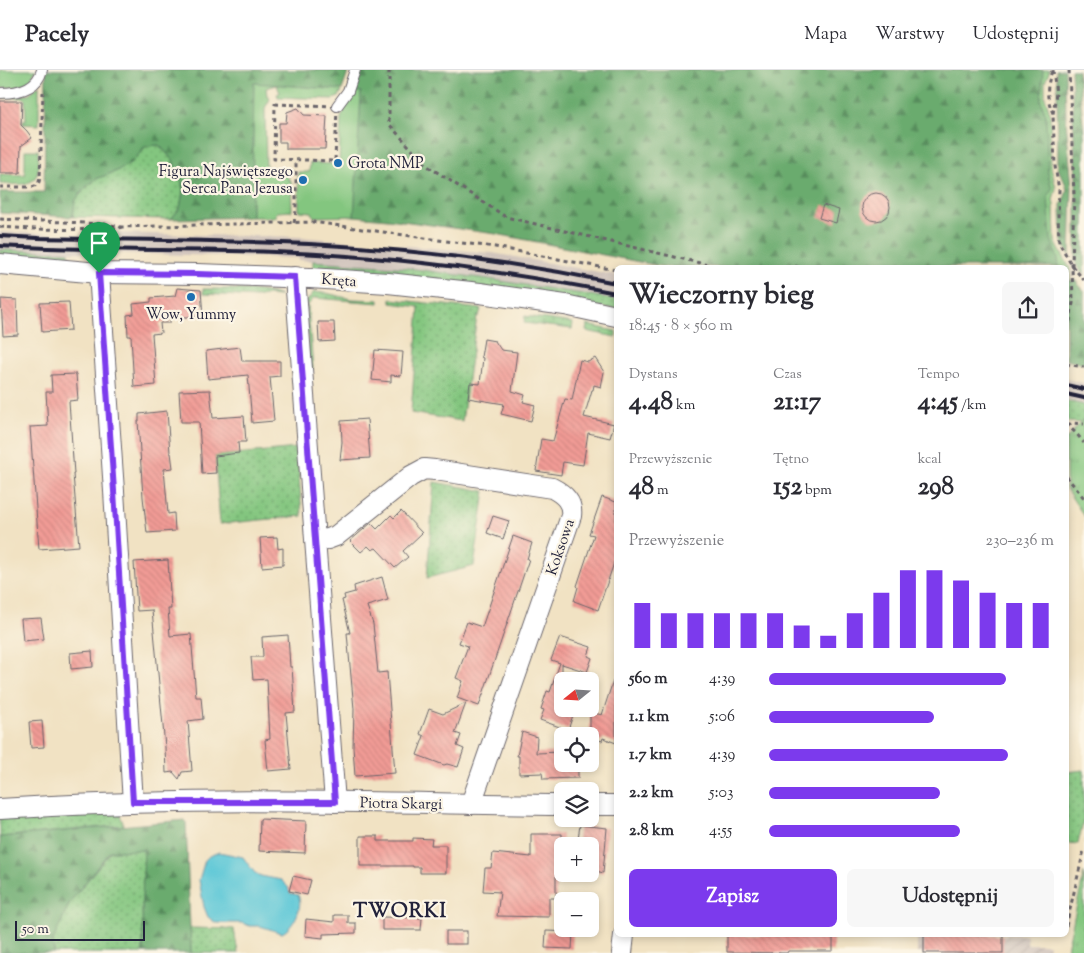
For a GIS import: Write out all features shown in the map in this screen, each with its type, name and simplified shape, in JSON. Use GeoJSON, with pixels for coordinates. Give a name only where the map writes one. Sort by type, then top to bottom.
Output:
{"type":"FeatureCollection","features":[{"type":"Feature","properties":{"kind":"street","name":"Kręta"},"geometry":{"type":"LineString","coordinates":[[0,264],[99,273],[295,277],[388,283],[565,305],[614,316]]}},
{"type":"Feature","properties":{"kind":"street"},"geometry":{"type":"LineString","coordinates":[[99,273],[133,802]]}},
{"type":"Feature","properties":{"kind":"street"},"geometry":{"type":"LineString","coordinates":[[295,277],[335,802]]}},
{"type":"Feature","properties":{"kind":"street","name":"Koksowa"},"geometry":{"type":"LineString","coordinates":[[316,540],[336,536],[411,476],[424,469],[552,488],[565,496],[571,506],[572,516],[471,804]]}},
{"type":"Feature","properties":{"kind":"street","name":"Piotra Skargi"},"geometry":{"type":"LineString","coordinates":[[0,809],[133,802],[554,805]]}},
{"type":"Feature","properties":{"kind":"street"},"geometry":{"type":"LineString","coordinates":[[599,805],[614,805]]}},
{"type":"Feature","properties":{"kind":"street"},"geometry":{"type":"LineString","coordinates":[[622,953],[624,937]]}},
{"type":"Feature","properties":{"kind":"lane"},"geometry":{"type":"LineString","coordinates":[[337,106],[348,91],[355,70]]}},
{"type":"Feature","properties":{"kind":"lane"},"geometry":{"type":"LineString","coordinates":[[0,93],[23,90],[29,87],[42,72]]}},
{"type":"Feature","properties":{"kind":"path"},"geometry":{"type":"LineString","coordinates":[[389,70],[389,124],[426,165],[506,217],[709,265]]}},
{"type":"Feature","properties":{"kind":"path"},"geometry":{"type":"LineString","coordinates":[[1053,70],[1049,79],[1048,90],[1049,104],[1053,114]]}},
{"type":"Feature","properties":{"kind":"path"},"geometry":{"type":"LineString","coordinates":[[1053,70],[1056,93],[1053,114],[1055,166],[1059,190],[1059,242],[1072,266],[1084,280]]}},
{"type":"Feature","properties":{"kind":"path"},"geometry":{"type":"LineString","coordinates":[[1069,70],[1074,194],[1073,303],[1069,322]]}},
{"type":"Feature","properties":{"kind":"path"},"geometry":{"type":"LineString","coordinates":[[0,187],[35,187],[39,184],[42,137],[42,72]]}},
{"type":"Feature","properties":{"kind":"path"},"geometry":{"type":"LineString","coordinates":[[275,104],[337,106],[335,161],[296,160],[274,159],[275,104]]}},
{"type":"Feature","properties":{"kind":"path"},"geometry":{"type":"LineString","coordinates":[[294,223],[296,211],[296,160]]}},
{"type":"Feature","properties":{"kind":"path"},"geometry":{"type":"LineString","coordinates":[[0,220],[105,224],[121,227],[313,222],[495,247],[614,270]]}},
{"type":"Feature","properties":{"kind":"path"},"geometry":{"type":"LineString","coordinates":[[0,227],[119,229],[121,227]]}},
{"type":"Feature","properties":{"kind":"path"},"geometry":{"type":"LineString","coordinates":[[1069,364],[1084,367]]}},
{"type":"Feature","properties":{"kind":"path"},"geometry":{"type":"LineString","coordinates":[[1069,424],[1084,424]]}},
{"type":"Feature","properties":{"kind":"path"},"geometry":{"type":"LineString","coordinates":[[1069,427],[1084,443]]}},
{"type":"Feature","properties":{"kind":"path"},"geometry":{"type":"LineString","coordinates":[[1069,480],[1084,498]]}},
{"type":"Feature","properties":{"kind":"path"},"geometry":{"type":"LineString","coordinates":[[1069,913],[1084,850]]}},
{"type":"Feature","properties":{"kind":"shaded area"},"geometry":{"type":"Polygon","coordinates":[[[0,232],[105,236],[105,233],[300,237],[492,253],[614,275],[614,300],[408,268],[299,260],[298,258],[0,250],[0,232]]]}},
{"type":"Feature","properties":{"kind":"shaded area"},"geometry":{"type":"Polygon","coordinates":[[[1069,380],[1084,383],[1084,405],[1069,402],[1069,380]]]}},
{"type":"Feature","properties":{"kind":"shaded area"},"geometry":{"type":"Polygon","coordinates":[[[917,937],[1027,937],[1027,944],[1049,944],[1047,953],[917,953],[917,937]]]}},
{"type":"Feature","properties":{"kind":"green space"},"geometry":{"type":"Polygon","coordinates":[[[0,70],[36,70],[26,83],[12,88],[0,88],[0,70]]]}},
{"type":"Feature","properties":{"kind":"green space"},"geometry":{"type":"Polygon","coordinates":[[[46,70],[349,70],[342,90],[254,83],[252,217],[171,219],[180,208],[183,191],[181,179],[173,160],[159,145],[146,146],[133,161],[117,171],[96,179],[84,189],[75,201],[73,217],[0,213],[0,192],[44,192],[46,70]]]}},
{"type":"Feature","properties":{"kind":"green space"},"geometry":{"type":"Polygon","coordinates":[[[360,70],[1043,70],[1041,101],[1046,115],[1048,173],[1052,189],[1048,195],[1051,239],[1059,265],[655,265],[496,234],[354,216],[361,92],[352,91],[360,70]]]}},
{"type":"Feature","properties":{"kind":"green space"},"geometry":{"type":"Polygon","coordinates":[[[1043,70],[1050,70],[1045,82],[1045,97],[1050,113],[1051,167],[1056,188],[1053,200],[1055,241],[1068,265],[1059,265],[1051,239],[1048,195],[1052,189],[1048,173],[1046,115],[1041,101],[1043,70]]]}},
{"type":"Feature","properties":{"kind":"green space"},"geometry":{"type":"Polygon","coordinates":[[[1056,70],[1065,70],[1066,121],[1072,187],[1070,256],[1062,242],[1061,205],[1067,190],[1058,168],[1056,70]]]}},
{"type":"Feature","properties":{"kind":"green space"},"geometry":{"type":"Polygon","coordinates":[[[1071,70],[1078,70],[1084,135],[1084,275],[1076,265],[1076,183],[1071,70]]]}},
{"type":"Feature","properties":{"kind":"green space"},"geometry":{"type":"Polygon","coordinates":[[[254,83],[342,90],[339,97],[333,99],[278,97],[277,94],[280,93],[277,85],[266,88],[267,96],[270,99],[265,108],[266,172],[289,172],[288,180],[291,180],[292,211],[278,212],[276,217],[252,217],[254,83]]]}},
{"type":"Feature","properties":{"kind":"green space"},"geometry":{"type":"Polygon","coordinates":[[[39,85],[39,125],[23,124],[23,120],[26,120],[25,98],[0,97],[0,95],[25,95],[39,85]]]}},
{"type":"Feature","properties":{"kind":"green space"},"geometry":{"type":"Polygon","coordinates":[[[352,91],[361,92],[354,216],[314,217],[312,212],[299,211],[298,172],[309,172],[310,163],[339,164],[341,118],[352,91]]]}},
{"type":"Feature","properties":{"kind":"green space"},"geometry":{"type":"Polygon","coordinates":[[[159,145],[173,160],[181,179],[183,192],[180,208],[171,219],[73,217],[75,201],[84,189],[96,179],[117,171],[133,161],[146,146],[159,145]]]}},
{"type":"Feature","properties":{"kind":"green space"},"geometry":{"type":"Polygon","coordinates":[[[25,150],[38,150],[37,174],[31,181],[26,183],[0,184],[0,174],[25,175],[25,150]]]}},
{"type":"Feature","properties":{"kind":"green space"},"geometry":{"type":"Polygon","coordinates":[[[0,250],[69,252],[69,263],[0,257],[0,250]]]}},
{"type":"Feature","properties":{"kind":"green space"},"geometry":{"type":"Polygon","coordinates":[[[313,261],[408,268],[601,297],[614,300],[614,309],[313,270],[313,261]]]}},
{"type":"Feature","properties":{"kind":"green space"},"geometry":{"type":"Polygon","coordinates":[[[1069,280],[1075,280],[1084,291],[1084,364],[1069,361],[1069,280]]]}},
{"type":"Feature","properties":{"kind":"green space"},"geometry":{"type":"Polygon","coordinates":[[[203,289],[254,290],[280,296],[265,295],[256,297],[203,294],[203,289]]]}},
{"type":"Feature","properties":{"kind":"green space"},"geometry":{"type":"Polygon","coordinates":[[[314,292],[351,299],[379,300],[379,303],[314,298],[308,305],[313,369],[309,371],[306,302],[314,292]]]}},
{"type":"Feature","properties":{"kind":"green space"},"geometry":{"type":"Polygon","coordinates":[[[391,299],[481,309],[479,316],[477,316],[462,421],[411,413],[419,307],[391,303],[391,299]]]}},
{"type":"Feature","properties":{"kind":"green space"},"geometry":{"type":"Polygon","coordinates":[[[525,316],[573,323],[572,329],[524,323],[525,316]]]}},
{"type":"Feature","properties":{"kind":"green space"},"geometry":{"type":"Polygon","coordinates":[[[587,325],[614,331],[614,337],[586,331],[587,325]]]}},
{"type":"Feature","properties":{"kind":"green space"},"geometry":{"type":"Polygon","coordinates":[[[1069,402],[1084,405],[1084,423],[1069,422],[1069,402]]]}},
{"type":"Feature","properties":{"kind":"green space"},"geometry":{"type":"Polygon","coordinates":[[[1084,419],[1084,516],[1069,494],[1069,436],[1084,419]]]}},
{"type":"Feature","properties":{"kind":"green space"},"geometry":{"type":"Polygon","coordinates":[[[297,448],[302,516],[220,524],[215,456],[297,448]]]}},
{"type":"Feature","properties":{"kind":"green space"},"geometry":{"type":"Polygon","coordinates":[[[434,482],[485,491],[474,566],[427,578],[434,482]]]}},
{"type":"Feature","properties":{"kind":"green space"},"geometry":{"type":"Polygon","coordinates":[[[1084,770],[1084,818],[1078,844],[1069,843],[1069,772],[1084,770]]]}},
{"type":"Feature","properties":{"kind":"green space"},"geometry":{"type":"Polygon","coordinates":[[[118,810],[124,825],[0,837],[0,816],[118,810]]]}},
{"type":"Feature","properties":{"kind":"green space"},"geometry":{"type":"Polygon","coordinates":[[[185,820],[191,953],[143,953],[142,900],[144,850],[110,851],[70,902],[53,940],[54,953],[0,953],[0,837],[185,820]]]}},
{"type":"Feature","properties":{"kind":"green space"},"geometry":{"type":"Polygon","coordinates":[[[145,850],[142,900],[143,953],[54,953],[53,940],[70,902],[111,851],[145,850]]]}},
{"type":"Feature","properties":{"kind":"green space"},"geometry":{"type":"Polygon","coordinates":[[[1084,873],[1084,953],[1067,953],[1068,944],[1084,873]]]}},
{"type":"Feature","properties":{"kind":"green space"},"geometry":{"type":"Polygon","coordinates":[[[190,928],[234,929],[238,953],[191,953],[190,928]]]}},
{"type":"Feature","properties":{"kind":"water"},"geometry":{"type":"Polygon","coordinates":[[[219,852],[243,857],[255,873],[281,880],[288,887],[290,893],[298,895],[300,905],[290,927],[282,933],[242,923],[216,923],[208,917],[204,907],[199,880],[205,860],[219,852]]]}},
{"type":"Feature","properties":{"kind":"building"},"geometry":{"type":"Polygon","coordinates":[[[0,101],[22,101],[21,125],[32,138],[21,146],[20,173],[0,173],[0,101]]]}},
{"type":"Feature","properties":{"kind":"building"},"geometry":{"type":"Polygon","coordinates":[[[298,108],[304,115],[327,116],[325,149],[286,149],[286,142],[279,142],[279,123],[286,123],[287,112],[298,108]]]}},
{"type":"Feature","properties":{"kind":"building"},"geometry":{"type":"Polygon","coordinates":[[[876,193],[886,197],[890,207],[886,217],[876,221],[866,217],[862,207],[866,197],[876,193]]]}},
{"type":"Feature","properties":{"kind":"building"},"geometry":{"type":"Polygon","coordinates":[[[823,205],[839,210],[836,223],[819,218],[823,205]]]}},
{"type":"Feature","properties":{"kind":"building"},"geometry":{"type":"Polygon","coordinates":[[[177,288],[201,290],[203,316],[170,318],[170,323],[160,323],[161,333],[152,334],[156,385],[134,387],[131,336],[128,336],[127,315],[134,314],[133,304],[151,302],[151,298],[175,296],[177,288]]]}},
{"type":"Feature","properties":{"kind":"building"},"geometry":{"type":"Polygon","coordinates":[[[1,299],[17,300],[18,335],[3,336],[1,299]]]}},
{"type":"Feature","properties":{"kind":"building"},"geometry":{"type":"Polygon","coordinates":[[[69,302],[71,330],[42,332],[40,303],[69,302]]]}},
{"type":"Feature","properties":{"kind":"building"},"geometry":{"type":"Polygon","coordinates":[[[318,322],[334,322],[335,341],[319,342],[318,322]]]}},
{"type":"Feature","properties":{"kind":"building"},"geometry":{"type":"Polygon","coordinates":[[[484,339],[495,341],[501,350],[517,352],[512,391],[525,395],[523,402],[535,405],[531,421],[501,414],[504,404],[468,398],[470,383],[480,384],[484,339]]]}},
{"type":"Feature","properties":{"kind":"building"},"geometry":{"type":"Polygon","coordinates":[[[240,347],[242,361],[280,361],[280,376],[270,377],[274,421],[252,423],[248,375],[208,379],[206,351],[240,347]]]}},
{"type":"Feature","properties":{"kind":"building"},"geometry":{"type":"Polygon","coordinates":[[[375,350],[403,352],[401,376],[391,375],[391,382],[372,380],[375,350]]]}},
{"type":"Feature","properties":{"kind":"building"},"geometry":{"type":"Polygon","coordinates":[[[595,358],[604,372],[601,387],[594,385],[584,417],[614,424],[610,438],[588,433],[583,465],[563,462],[561,475],[536,471],[541,439],[553,441],[565,399],[572,400],[580,360],[588,362],[595,358]]]}},
{"type":"Feature","properties":{"kind":"building"},"geometry":{"type":"Polygon","coordinates":[[[76,374],[78,400],[69,401],[79,546],[39,549],[30,427],[48,426],[46,392],[52,392],[51,375],[76,374]]]}},
{"type":"Feature","properties":{"kind":"building"},"geometry":{"type":"Polygon","coordinates":[[[210,390],[213,418],[244,416],[246,442],[238,442],[239,453],[215,456],[216,473],[202,474],[199,422],[181,422],[179,391],[210,390]]]}},
{"type":"Feature","properties":{"kind":"building"},"geometry":{"type":"Polygon","coordinates":[[[167,411],[173,468],[164,469],[168,514],[174,513],[175,531],[147,533],[143,497],[139,414],[167,411]]]}},
{"type":"Feature","properties":{"kind":"building"},"geometry":{"type":"Polygon","coordinates":[[[367,419],[370,458],[340,460],[342,442],[341,421],[367,419]]]}},
{"type":"Feature","properties":{"kind":"building"},"geometry":{"type":"Polygon","coordinates":[[[602,497],[614,501],[614,563],[598,610],[574,601],[594,535],[589,534],[602,497]]]}},
{"type":"Feature","properties":{"kind":"building"},"geometry":{"type":"Polygon","coordinates":[[[401,511],[422,533],[403,551],[408,557],[395,568],[376,548],[372,550],[368,546],[361,552],[350,541],[371,523],[377,529],[391,515],[394,518],[401,511]]]}},
{"type":"Feature","properties":{"kind":"building"},"geometry":{"type":"Polygon","coordinates":[[[493,516],[509,521],[503,539],[487,533],[493,516]]]}},
{"type":"Feature","properties":{"kind":"building"},"geometry":{"type":"Polygon","coordinates":[[[513,536],[532,543],[527,559],[529,559],[479,706],[457,698],[463,681],[456,678],[468,646],[459,643],[467,622],[482,627],[513,536]]]}},
{"type":"Feature","properties":{"kind":"building"},"geometry":{"type":"Polygon","coordinates":[[[277,537],[278,549],[283,548],[283,565],[262,567],[260,538],[277,537]]]}},
{"type":"Feature","properties":{"kind":"building"},"geometry":{"type":"Polygon","coordinates":[[[168,560],[171,609],[168,609],[170,636],[191,634],[196,697],[201,697],[203,719],[188,721],[192,771],[182,772],[179,779],[173,772],[166,773],[152,610],[137,611],[134,562],[168,560]]]}},
{"type":"Feature","properties":{"kind":"building"},"geometry":{"type":"Polygon","coordinates":[[[382,577],[388,600],[367,606],[373,624],[378,673],[387,672],[395,773],[355,776],[353,747],[354,709],[347,633],[350,633],[342,600],[345,599],[344,595],[355,592],[354,586],[382,577]]]}},
{"type":"Feature","properties":{"kind":"building"},"geometry":{"type":"Polygon","coordinates":[[[41,618],[44,639],[23,641],[21,619],[41,618]]]}},
{"type":"Feature","properties":{"kind":"building"},"geometry":{"type":"Polygon","coordinates":[[[288,635],[295,712],[286,713],[291,769],[268,771],[265,740],[270,739],[267,679],[253,680],[251,657],[263,657],[262,637],[288,635]]]}},
{"type":"Feature","properties":{"kind":"building"},"geometry":{"type":"Polygon","coordinates":[[[560,637],[591,647],[588,656],[592,658],[587,672],[562,664],[562,672],[557,672],[560,663],[551,660],[560,637]]]}},
{"type":"Feature","properties":{"kind":"building"},"geometry":{"type":"Polygon","coordinates":[[[92,651],[93,667],[71,669],[70,653],[92,651]]]}},
{"type":"Feature","properties":{"kind":"building"},"geometry":{"type":"Polygon","coordinates":[[[554,680],[554,718],[572,718],[569,727],[560,727],[540,720],[544,710],[541,709],[547,691],[550,692],[554,680]]]}},
{"type":"Feature","properties":{"kind":"building"},"geometry":{"type":"Polygon","coordinates":[[[614,681],[614,742],[603,738],[602,741],[599,740],[599,727],[590,727],[590,718],[599,718],[599,714],[602,715],[614,681]]]}},
{"type":"Feature","properties":{"kind":"building"},"geometry":{"type":"Polygon","coordinates":[[[466,703],[455,733],[461,735],[457,746],[464,749],[458,767],[444,765],[417,755],[424,736],[420,734],[429,709],[443,714],[466,703]]]}},
{"type":"Feature","properties":{"kind":"building"},"geometry":{"type":"Polygon","coordinates":[[[42,721],[44,747],[31,748],[29,722],[42,721]]]}},
{"type":"Feature","properties":{"kind":"building"},"geometry":{"type":"Polygon","coordinates":[[[522,732],[537,737],[536,753],[554,752],[554,772],[578,772],[578,778],[543,779],[542,773],[519,774],[519,756],[517,756],[522,732]]]}},
{"type":"Feature","properties":{"kind":"building"},"geometry":{"type":"Polygon","coordinates":[[[260,819],[306,821],[305,853],[259,851],[260,819]]]}},
{"type":"Feature","properties":{"kind":"building"},"geometry":{"type":"Polygon","coordinates":[[[580,827],[607,828],[603,873],[599,872],[599,837],[578,837],[580,827]]]}},
{"type":"Feature","properties":{"kind":"building"},"geometry":{"type":"Polygon","coordinates":[[[531,834],[562,834],[562,837],[554,837],[554,882],[556,882],[556,892],[554,892],[554,898],[549,898],[549,917],[497,916],[500,892],[483,891],[485,868],[491,868],[493,853],[531,857],[531,834]]]}},
{"type":"Feature","properties":{"kind":"building"},"geometry":{"type":"Polygon","coordinates":[[[360,836],[378,836],[378,841],[413,841],[413,838],[432,839],[431,845],[446,845],[446,873],[420,873],[420,867],[413,866],[360,866],[360,836]]]}},
{"type":"Feature","properties":{"kind":"building"},"geometry":{"type":"Polygon","coordinates":[[[293,876],[311,880],[307,895],[289,891],[293,876]]]}},
{"type":"Feature","properties":{"kind":"building"},"geometry":{"type":"Polygon","coordinates":[[[334,915],[348,915],[348,923],[356,923],[356,933],[323,934],[323,938],[305,936],[306,919],[334,922],[334,915]]]}},
{"type":"Feature","properties":{"kind":"building"},"geometry":{"type":"Polygon","coordinates":[[[382,917],[422,918],[421,930],[382,930],[382,917]]]}},
{"type":"Feature","properties":{"kind":"building"},"geometry":{"type":"Polygon","coordinates":[[[446,931],[467,931],[467,944],[446,944],[446,931]]]}},
{"type":"Feature","properties":{"kind":"building"},"geometry":{"type":"Polygon","coordinates":[[[546,931],[554,931],[554,937],[573,937],[572,949],[545,948],[546,931]]]}},
{"type":"Feature","properties":{"kind":"building"},"geometry":{"type":"Polygon","coordinates":[[[727,937],[833,937],[833,951],[788,951],[787,953],[727,952],[727,937]]]}},
{"type":"Feature","properties":{"kind":"building"},"geometry":{"type":"Polygon","coordinates":[[[924,937],[1003,937],[1003,953],[924,953],[924,937]]]}},
{"type":"Feature","properties":{"kind":"railway"},"geometry":{"type":"LineString","coordinates":[[0,236],[348,246],[502,263],[614,283]]}},
{"type":"Feature","properties":{"kind":"railway"},"geometry":{"type":"LineString","coordinates":[[0,246],[275,252],[361,257],[489,271],[614,293]]}},
{"type":"Feature","properties":{"kind":"railway"},"geometry":{"type":"LineString","coordinates":[[1069,386],[1084,389]]}},
{"type":"Feature","properties":{"kind":"railway"},"geometry":{"type":"LineString","coordinates":[[1069,395],[1084,398]]}},
{"type":"Feature","properties":{"kind":"place","name":"Grota NMP"},"geometry":{"type":"Point","coordinates":[338,163]}},
{"type":"Feature","properties":{"kind":"place","name":"Figura Najświętszego Serca Pana Jezusa"},"geometry":{"type":"Point","coordinates":[303,180]}},
{"type":"Feature","properties":{"kind":"place","name":"Wow, Yummy"},"geometry":{"type":"Point","coordinates":[191,297]}},
{"type":"Feature","properties":{"kind":"district","name":"TWORKI"},"geometry":{"type":"Point","coordinates":[400,910]}},
{"type":"Feature","properties":{"kind":"route"},"geometry":{"type":"LineString","coordinates":[[99,273],[295,277],[335,802],[133,802],[99,273]]}}]}
